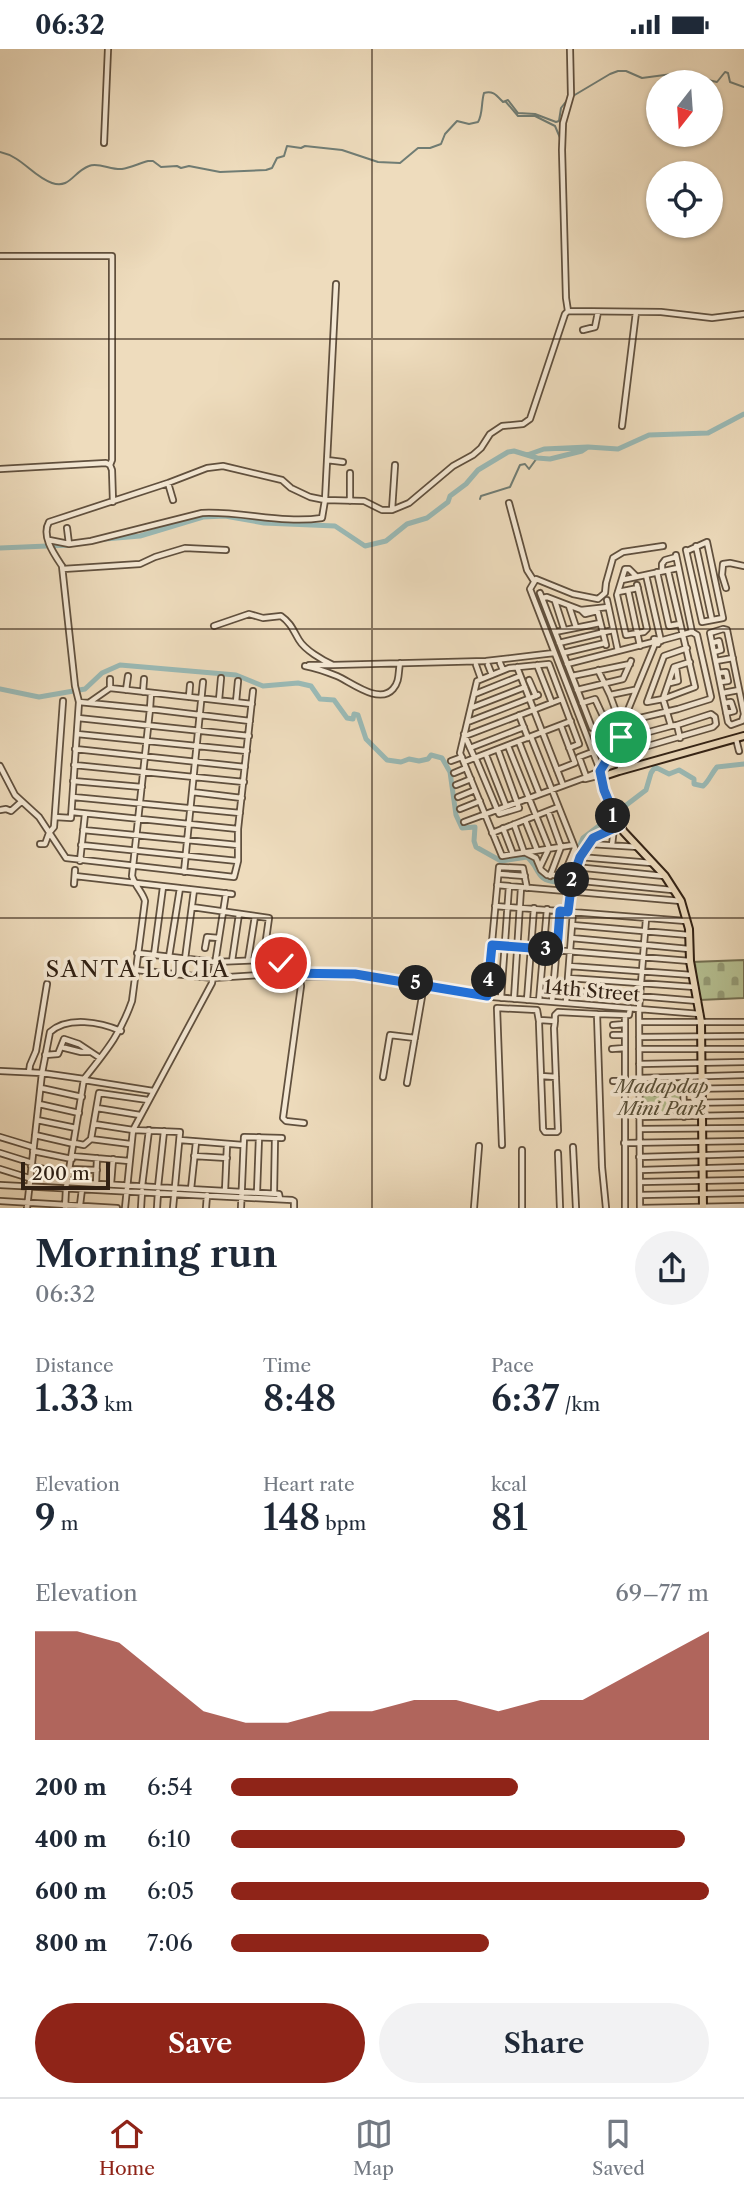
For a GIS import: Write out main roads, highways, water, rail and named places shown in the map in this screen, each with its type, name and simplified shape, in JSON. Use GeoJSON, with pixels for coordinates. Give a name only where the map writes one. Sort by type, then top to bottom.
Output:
{"type":"FeatureCollection","features":[{"type":"Feature","properties":{"kind":"main road"},"geometry":{"type":"LineString","coordinates":[[703,1207],[702,1036],[690,961],[687,922],[681,901],[665,876],[619,829],[601,776],[620,769],[707,751],[744,736]]}},
{"type":"Feature","properties":{"kind":"waterway"},"geometry":{"type":"LineString","coordinates":[[573,96],[618,71],[626,71],[642,78],[687,72],[694,77],[717,82],[725,72],[728,73],[730,82],[744,87]]}},
{"type":"Feature","properties":{"kind":"waterway"},"geometry":{"type":"LineString","coordinates":[[0,152],[15,158],[45,180],[58,184],[67,182],[93,165],[122,169],[148,161],[161,167],[189,166],[220,172],[266,170],[272,168],[277,158],[284,156],[287,146],[342,150],[378,162],[400,163],[418,148],[441,144],[445,134],[457,121],[469,124],[478,122],[484,93],[492,93],[503,102],[508,100],[518,113],[535,114],[556,122],[559,121],[561,108],[568,99]]}},
{"type":"Feature","properties":{"kind":"waterway"},"geometry":{"type":"LineString","coordinates":[[506,102],[518,116],[535,116],[555,126],[561,140]]}},
{"type":"Feature","properties":{"kind":"waterway"},"geometry":{"type":"LineString","coordinates":[[105,539],[140,536],[203,517],[225,516],[264,523],[335,526],[365,546],[386,541],[407,524],[427,518],[448,502],[450,496],[478,470],[508,452],[550,459],[588,447],[618,449],[649,435],[708,433],[744,414]]}},
{"type":"Feature","properties":{"kind":"waterway"},"geometry":{"type":"LineString","coordinates":[[527,455],[544,449],[588,447]]}},
{"type":"Feature","properties":{"kind":"waterway"},"geometry":{"type":"LineString","coordinates":[[480,499],[481,496],[510,487],[520,465],[525,464],[529,469],[537,458]]}},
{"type":"Feature","properties":{"kind":"waterway"},"geometry":{"type":"LineString","coordinates":[[0,548],[71,545]]}},
{"type":"Feature","properties":{"kind":"waterway"},"geometry":{"type":"LineString","coordinates":[[0,689],[39,697],[85,689],[102,673],[120,665],[236,675],[263,686],[298,683],[311,686],[320,699],[334,700],[347,718],[353,719],[354,714],[358,715],[366,739],[387,760],[419,761],[428,759],[431,755],[442,758],[450,772],[456,815],[462,828],[475,827],[476,847],[501,861],[527,857],[541,876],[557,882],[568,873],[583,838],[646,790],[655,767],[669,774],[679,770],[694,779],[694,784],[703,786],[717,767],[744,764]]}},
{"type":"Feature","properties":{"kind":"district","name":"SANTA LUCIA"},"geometry":{"type":"Point","coordinates":[138,969]}},
{"type":"Feature","properties":{"kind":"park label","name":"Madapdap Mini Park"},"geometry":{"type":"Point","coordinates":[662,1097]}}]}
